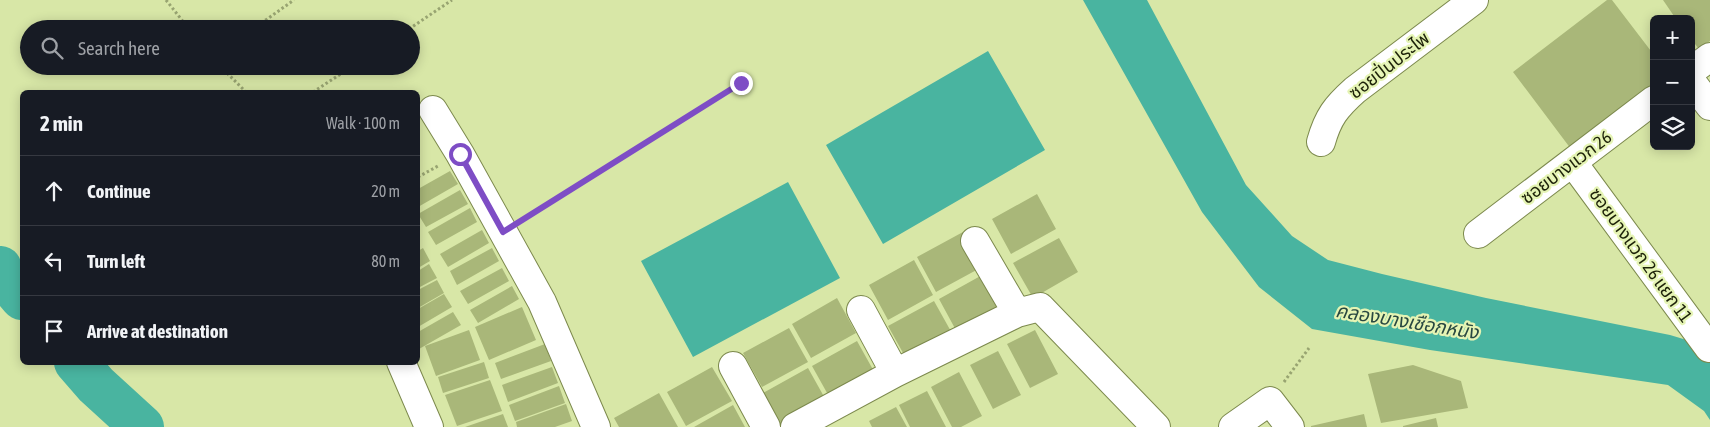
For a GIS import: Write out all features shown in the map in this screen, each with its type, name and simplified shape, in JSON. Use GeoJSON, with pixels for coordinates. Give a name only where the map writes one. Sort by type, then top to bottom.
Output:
{"type":"FeatureCollection","features":[{"type":"Feature","properties":{"kind":"street","name":"ซอยปิ่นประไพ"},"geometry":{"type":"LineString","coordinates":[[1321,142],[1337,106],[1355,90],[1474,0]]}},
{"type":"Feature","properties":{"kind":"street"},"geometry":{"type":"LineString","coordinates":[[1695,68],[1710,57]]}},
{"type":"Feature","properties":{"kind":"street"},"geometry":{"type":"LineString","coordinates":[[1695,86],[1710,106]]}},
{"type":"Feature","properties":{"kind":"street","name":"ซอยบางแวก 26"},"geometry":{"type":"LineString","coordinates":[[1478,234],[1650,103]]}},
{"type":"Feature","properties":{"kind":"street"},"geometry":{"type":"LineString","coordinates":[[434,110],[542,302],[596,427]]}},
{"type":"Feature","properties":{"kind":"street","name":"ซอยบางแวก 26 แยก 11"},"geometry":{"type":"LineString","coordinates":[[1573,163],[1709,348]]}},
{"type":"Feature","properties":{"kind":"street"},"geometry":{"type":"LineString","coordinates":[[975,241],[1017,313]]}},
{"type":"Feature","properties":{"kind":"street"},"geometry":{"type":"LineString","coordinates":[[795,427],[894,373],[1017,313],[1040,306],[1156,427]]}},
{"type":"Feature","properties":{"kind":"street"},"geometry":{"type":"LineString","coordinates":[[861,310],[894,373]]}},
{"type":"Feature","properties":{"kind":"street"},"geometry":{"type":"LineString","coordinates":[[402,365],[429,427]]}},
{"type":"Feature","properties":{"kind":"street"},"geometry":{"type":"LineString","coordinates":[[734,366],[766,427]]}},
{"type":"Feature","properties":{"kind":"street"},"geometry":{"type":"LineString","coordinates":[[1233,427],[1270,401],[1290,427]]}},
{"type":"Feature","properties":{"kind":"path"},"geometry":{"type":"LineString","coordinates":[[166,0],[182,20]]}},
{"type":"Feature","properties":{"kind":"path"},"geometry":{"type":"LineString","coordinates":[[266,20],[294,0]]}},
{"type":"Feature","properties":{"kind":"path"},"geometry":{"type":"LineString","coordinates":[[420,22],[452,0]]}},
{"type":"Feature","properties":{"kind":"path"},"geometry":{"type":"LineString","coordinates":[[229,75],[244,90]]}},
{"type":"Feature","properties":{"kind":"path"},"geometry":{"type":"LineString","coordinates":[[316,90],[339,75]]}},
{"type":"Feature","properties":{"kind":"path"},"geometry":{"type":"LineString","coordinates":[[503,232],[741,83]]}},
{"type":"Feature","properties":{"kind":"path"},"geometry":{"type":"LineString","coordinates":[[1270,401],[1309,348]]}},
{"type":"Feature","properties":{"kind":"water","name":"คลองบางเชือกหนัง"},"geometry":{"type":"Polygon","coordinates":[[[1083,0],[1147,0],[1246,185],[1292,236],[1328,260],[1486,298],[1670,335],[1710,347],[1710,420],[1704,411],[1668,385],[1430,350],[1312,329],[1259,287],[1202,212],[1083,0]]]}},
{"type":"Feature","properties":{"kind":"water"},"geometry":{"type":"Polygon","coordinates":[[[988,51],[1045,150],[883,244],[826,145],[988,51]]]}},
{"type":"Feature","properties":{"kind":"water"},"geometry":{"type":"Polygon","coordinates":[[[788,182],[840,278],[693,357],[641,261],[788,182]]]}},
{"type":"Feature","properties":{"kind":"building"},"geometry":{"type":"Polygon","coordinates":[[[1607,0],[1612,0],[1650,50],[1650,96],[1574,153],[1513,72],[1607,0]]]}},
{"type":"Feature","properties":{"kind":"building"},"geometry":{"type":"Polygon","coordinates":[[[1663,0],[1710,0],[1710,41],[1699,49],[1695,44],[1695,15],[1673,15],[1663,0]]]}},
{"type":"Feature","properties":{"kind":"building"},"geometry":{"type":"Polygon","coordinates":[[[450,171],[458,184],[420,206],[420,188],[450,171]]]}},
{"type":"Feature","properties":{"kind":"building"},"geometry":{"type":"Polygon","coordinates":[[[460,190],[468,204],[426,227],[420,217],[420,213],[460,190]]]}},
{"type":"Feature","properties":{"kind":"building"},"geometry":{"type":"Polygon","coordinates":[[[1037,194],[1056,229],[1011,254],[992,219],[1037,194]]]}},
{"type":"Feature","properties":{"kind":"building"},"geometry":{"type":"Polygon","coordinates":[[[470,208],[477,222],[436,245],[428,232],[470,208]]]}},
{"type":"Feature","properties":{"kind":"building"},"geometry":{"type":"Polygon","coordinates":[[[482,230],[489,243],[448,267],[440,254],[482,230]]]}},
{"type":"Feature","properties":{"kind":"building"},"geometry":{"type":"Polygon","coordinates":[[[963,232],[982,267],[936,292],[917,257],[963,232]]]}},
{"type":"Feature","properties":{"kind":"building"},"geometry":{"type":"Polygon","coordinates":[[[1059,238],[1078,272],[1033,298],[1013,263],[1059,238]]]}},
{"type":"Feature","properties":{"kind":"building"},"geometry":{"type":"Polygon","coordinates":[[[423,248],[430,261],[420,267],[420,250],[423,248]]]}},
{"type":"Feature","properties":{"kind":"building"},"geometry":{"type":"Polygon","coordinates":[[[492,248],[499,261],[457,285],[450,271],[492,248]]]}},
{"type":"Feature","properties":{"kind":"building"},"geometry":{"type":"Polygon","coordinates":[[[914,260],[933,295],[888,320],[869,285],[914,260]]]}},
{"type":"Feature","properties":{"kind":"building"},"geometry":{"type":"Polygon","coordinates":[[[429,264],[437,278],[420,287],[420,270],[429,264]]]}},
{"type":"Feature","properties":{"kind":"building"},"geometry":{"type":"Polygon","coordinates":[[[502,268],[509,281],[468,304],[460,291],[502,268]]]}},
{"type":"Feature","properties":{"kind":"building"},"geometry":{"type":"Polygon","coordinates":[[[984,274],[1003,309],[958,334],[939,299],[984,274]]]}},
{"type":"Feature","properties":{"kind":"building"},"geometry":{"type":"Polygon","coordinates":[[[437,280],[444,293],[420,307],[420,289],[437,280]]]}},
{"type":"Feature","properties":{"kind":"building"},"geometry":{"type":"Polygon","coordinates":[[[512,286],[519,299],[478,323],[470,310],[512,286]]]}},
{"type":"Feature","properties":{"kind":"building"},"geometry":{"type":"Polygon","coordinates":[[[444,294],[452,307],[420,326],[420,308],[444,294]]]}},
{"type":"Feature","properties":{"kind":"building"},"geometry":{"type":"Polygon","coordinates":[[[837,298],[856,333],[811,358],[792,324],[837,298]]]}},
{"type":"Feature","properties":{"kind":"building"},"geometry":{"type":"Polygon","coordinates":[[[934,301],[953,335],[907,360],[888,326],[934,301]]]}},
{"type":"Feature","properties":{"kind":"building"},"geometry":{"type":"Polygon","coordinates":[[[522,307],[536,340],[489,360],[475,327],[522,307]]]}},
{"type":"Feature","properties":{"kind":"building"},"geometry":{"type":"Polygon","coordinates":[[[453,312],[461,325],[420,348],[420,331],[453,312]]]}},
{"type":"Feature","properties":{"kind":"building"},"geometry":{"type":"Polygon","coordinates":[[[789,328],[808,362],[762,387],[743,353],[789,328]]]}},
{"type":"Feature","properties":{"kind":"building"},"geometry":{"type":"Polygon","coordinates":[[[469,330],[480,360],[436,376],[425,346],[469,330]]]}},
{"type":"Feature","properties":{"kind":"building"},"geometry":{"type":"Polygon","coordinates":[[[1035,330],[1058,374],[1030,388],[1007,344],[1035,330]]]}},
{"type":"Feature","properties":{"kind":"building"},"geometry":{"type":"Polygon","coordinates":[[[857,341],[876,375],[831,400],[812,366],[857,341]]]}},
{"type":"Feature","properties":{"kind":"building"},"geometry":{"type":"Polygon","coordinates":[[[545,344],[551,361],[501,379],[495,363],[545,344]]]}},
{"type":"Feature","properties":{"kind":"building"},"geometry":{"type":"Polygon","coordinates":[[[998,351],[1021,395],[993,409],[970,365],[998,351]]]}},
{"type":"Feature","properties":{"kind":"building"},"geometry":{"type":"Polygon","coordinates":[[[484,362],[489,378],[443,393],[438,377],[484,362]]]}},
{"type":"Feature","properties":{"kind":"building"},"geometry":{"type":"Polygon","coordinates":[[[1413,365],[1461,381],[1468,408],[1381,423],[1368,374],[1413,365]]]}},
{"type":"Feature","properties":{"kind":"building"},"geometry":{"type":"Polygon","coordinates":[[[552,367],[558,383],[508,402],[502,385],[552,367]]]}},
{"type":"Feature","properties":{"kind":"building"},"geometry":{"type":"Polygon","coordinates":[[[712,367],[732,401],[686,426],[667,392],[712,367]]]}},
{"type":"Feature","properties":{"kind":"building"},"geometry":{"type":"Polygon","coordinates":[[[808,368],[827,402],[781,427],[763,393],[808,368]]]}},
{"type":"Feature","properties":{"kind":"building"},"geometry":{"type":"Polygon","coordinates":[[[959,372],[982,416],[961,427],[952,427],[931,387],[959,372]]]}},
{"type":"Feature","properties":{"kind":"building"},"geometry":{"type":"Polygon","coordinates":[[[490,380],[502,411],[457,426],[445,395],[490,380]]]}},
{"type":"Feature","properties":{"kind":"building"},"geometry":{"type":"Polygon","coordinates":[[[559,386],[565,403],[515,421],[509,405],[559,386]]]}},
{"type":"Feature","properties":{"kind":"building"},"geometry":{"type":"Polygon","coordinates":[[[927,391],[946,427],[910,427],[899,405],[927,391]]]}},
{"type":"Feature","properties":{"kind":"building"},"geometry":{"type":"Polygon","coordinates":[[[659,393],[678,427],[619,427],[614,418],[659,393]]]}},
{"type":"Feature","properties":{"kind":"building"},"geometry":{"type":"Polygon","coordinates":[[[566,404],[572,421],[555,427],[517,427],[516,422],[566,404]]]}},
{"type":"Feature","properties":{"kind":"building"},"geometry":{"type":"Polygon","coordinates":[[[733,405],[745,427],[694,427],[733,405]]]}},
{"type":"Feature","properties":{"kind":"building"},"geometry":{"type":"Polygon","coordinates":[[[896,407],[907,427],[872,427],[869,421],[896,407]]]}},
{"type":"Feature","properties":{"kind":"building"},"geometry":{"type":"Polygon","coordinates":[[[503,414],[508,427],[465,427],[503,414]]]}},
{"type":"Feature","properties":{"kind":"building"},"geometry":{"type":"Polygon","coordinates":[[[1364,414],[1367,427],[1311,427],[1311,426],[1364,414]]]}},
{"type":"Feature","properties":{"kind":"building"},"geometry":{"type":"Polygon","coordinates":[[[1436,418],[1438,427],[1403,427],[1403,426],[1436,418]]]}},
{"type":"Feature","properties":{"kind":"waterway"},"geometry":{"type":"LineString","coordinates":[[0,268],[2,274],[20,296]]}},
{"type":"Feature","properties":{"kind":"waterway"},"geometry":{"type":"LineString","coordinates":[[79,365],[96,385],[142,427]]}},
{"type":"Feature","properties":{"kind":"route"},"geometry":{"type":"LineString","coordinates":[[460,154],[503,232],[741,83]]}}]}
